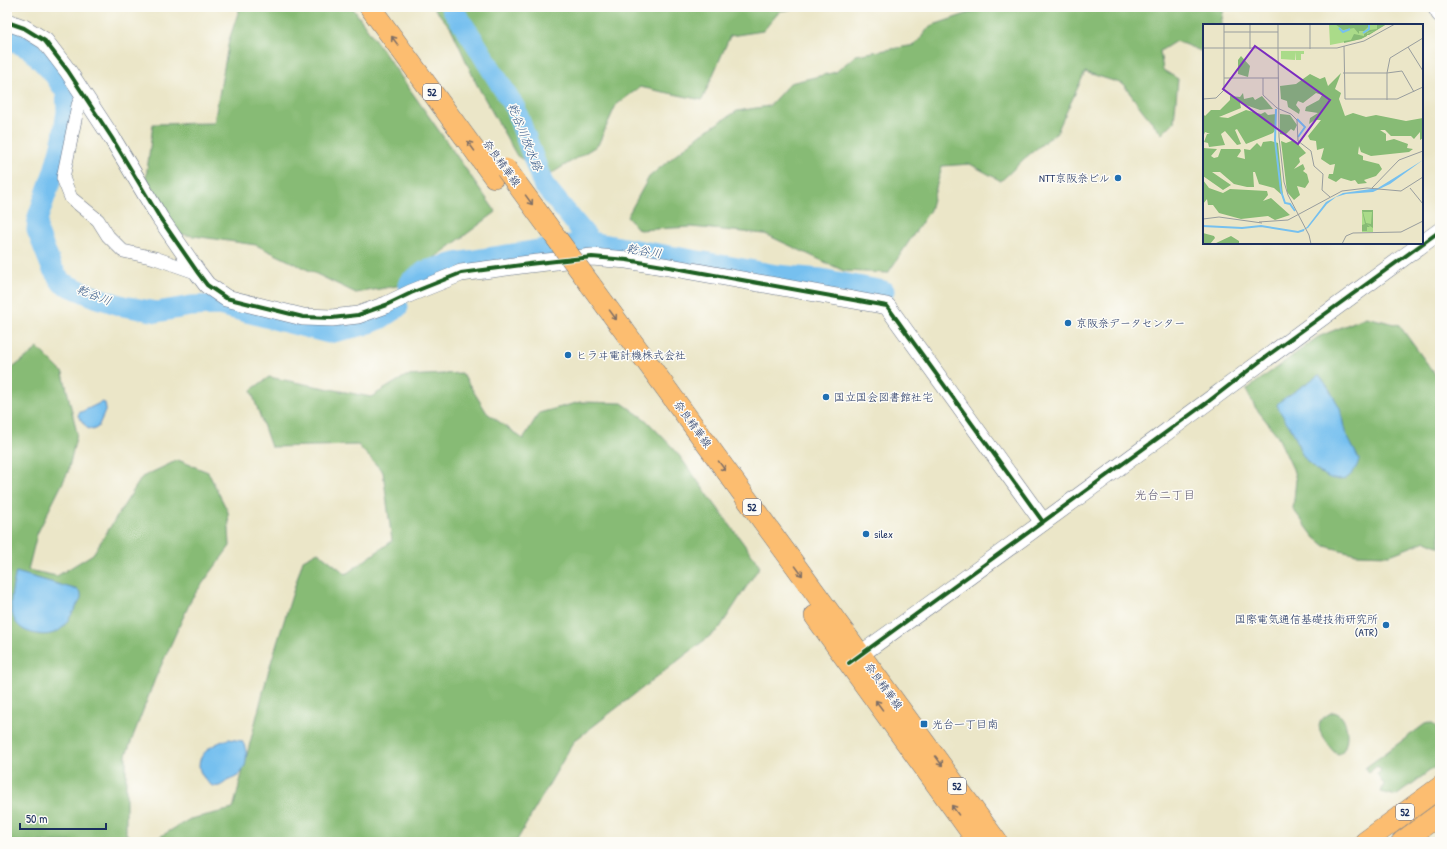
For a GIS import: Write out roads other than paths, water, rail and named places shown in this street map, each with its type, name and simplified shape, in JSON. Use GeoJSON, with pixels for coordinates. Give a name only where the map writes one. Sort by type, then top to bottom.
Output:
{"type":"FeatureCollection","features":[{"type":"Feature","properties":{"kind":"main road","name":"奈良精華線"},"geometry":{"type":"LineString","coordinates":[[370,7],[500,173],[855,658],[997,842]]}},
{"type":"Feature","properties":{"kind":"main road","name":"奈良精華線"},"geometry":{"type":"LineString","coordinates":[[388,7],[500,173]]}},
{"type":"Feature","properties":{"kind":"main road","name":"奈良精華線"},"geometry":{"type":"LineString","coordinates":[[855,658],[978,842]]}},
{"type":"Feature","properties":{"kind":"main road","name":"52"},"geometry":{"type":"LineString","coordinates":[[1365,842],[1440,787]]}},
{"type":"Feature","properties":{"kind":"main road","name":"52"},"geometry":{"type":"LineString","coordinates":[[1402,842],[1440,814]]}},
{"type":"Feature","properties":{"kind":"street"},"geometry":{"type":"LineString","coordinates":[[1436,7],[1440,14]]}},
{"type":"Feature","properties":{"kind":"street"},"geometry":{"type":"LineString","coordinates":[[7,22],[24,28],[45,42],[68,71],[112,138],[160,218],[198,273],[207,285],[226,298],[302,317],[332,318],[358,315],[386,305],[411,293],[461,273],[592,257],[627,260],[887,306],[1043,522]]}},
{"type":"Feature","properties":{"kind":"street"},"geometry":{"type":"LineString","coordinates":[[83,94],[78,106],[64,178],[71,198],[98,220],[108,236],[123,251],[155,258],[198,273]]}},
{"type":"Feature","properties":{"kind":"street"},"geometry":{"type":"LineString","coordinates":[[1423,243],[1440,231]]}},
{"type":"Feature","properties":{"kind":"street"},"geometry":{"type":"LineString","coordinates":[[855,658],[1422,244]]}},
{"type":"Feature","properties":{"kind":"water"},"geometry":{"type":"Polygon","coordinates":[[[1319,375],[1340,408],[1345,432],[1359,459],[1350,476],[1345,479],[1333,479],[1320,473],[1305,459],[1299,449],[1291,429],[1277,405],[1279,402],[1319,375]]]}},
{"type":"Feature","properties":{"kind":"water"},"geometry":{"type":"Polygon","coordinates":[[[102,402],[105,403],[106,409],[98,427],[93,430],[87,428],[78,416],[79,413],[102,402]]]}},
{"type":"Feature","properties":{"kind":"water"},"geometry":{"type":"Polygon","coordinates":[[[16,572],[78,590],[81,593],[81,598],[64,626],[59,631],[47,635],[40,635],[26,631],[19,626],[14,619],[11,601],[16,572]]]}},
{"type":"Feature","properties":{"kind":"water"},"geometry":{"type":"Polygon","coordinates":[[[229,739],[242,741],[244,744],[246,753],[245,766],[238,776],[221,785],[213,786],[208,783],[202,775],[199,768],[199,762],[206,751],[211,747],[229,739]]]}},
{"type":"Feature","properties":{"kind":"waterway","name":"乾谷川放水路"},"geometry":{"type":"LineString","coordinates":[[451,7],[474,41],[515,108],[543,184],[591,242]]}},
{"type":"Feature","properties":{"kind":"waterway","name":"乾谷川"},"geometry":{"type":"LineString","coordinates":[[7,38],[30,49],[53,73],[66,92],[67,111],[63,138],[54,171],[38,217],[37,230],[52,268],[62,283],[98,298],[123,306],[157,312],[191,306],[219,305],[329,333],[364,325],[380,319],[398,307]]}},
{"type":"Feature","properties":{"kind":"waterway","name":"乾谷川"},"geometry":{"type":"LineString","coordinates":[[408,285],[425,271],[456,263],[591,242],[777,275],[821,279],[884,291]]}},
{"type":"Feature","properties":{"kind":"place","name":"NTT京阪奈ビル"},"geometry":{"type":"Point","coordinates":[1118,178]}},
{"type":"Feature","properties":{"kind":"place","name":"京阪奈データセンター"},"geometry":{"type":"Point","coordinates":[1068,323]}},
{"type":"Feature","properties":{"kind":"place","name":"ヒラヰ電計機株式会社"},"geometry":{"type":"Point","coordinates":[568,355]}},
{"type":"Feature","properties":{"kind":"place","name":"国立国会図書館社宅"},"geometry":{"type":"Point","coordinates":[826,397]}},
{"type":"Feature","properties":{"kind":"place","name":"silex"},"geometry":{"type":"Point","coordinates":[866,534]}},
{"type":"Feature","properties":{"kind":"place","name":"国際電気通信基礎技術研究所 (ATR)"},"geometry":{"type":"Point","coordinates":[1386,625]}},
{"type":"Feature","properties":{"kind":"place","name":"光台一丁目南"},"geometry":{"type":"Point","coordinates":[924,724]}},
{"type":"Feature","properties":{"kind":"district","name":"光台二丁目"},"geometry":{"type":"Point","coordinates":[1165,495]}}]}
